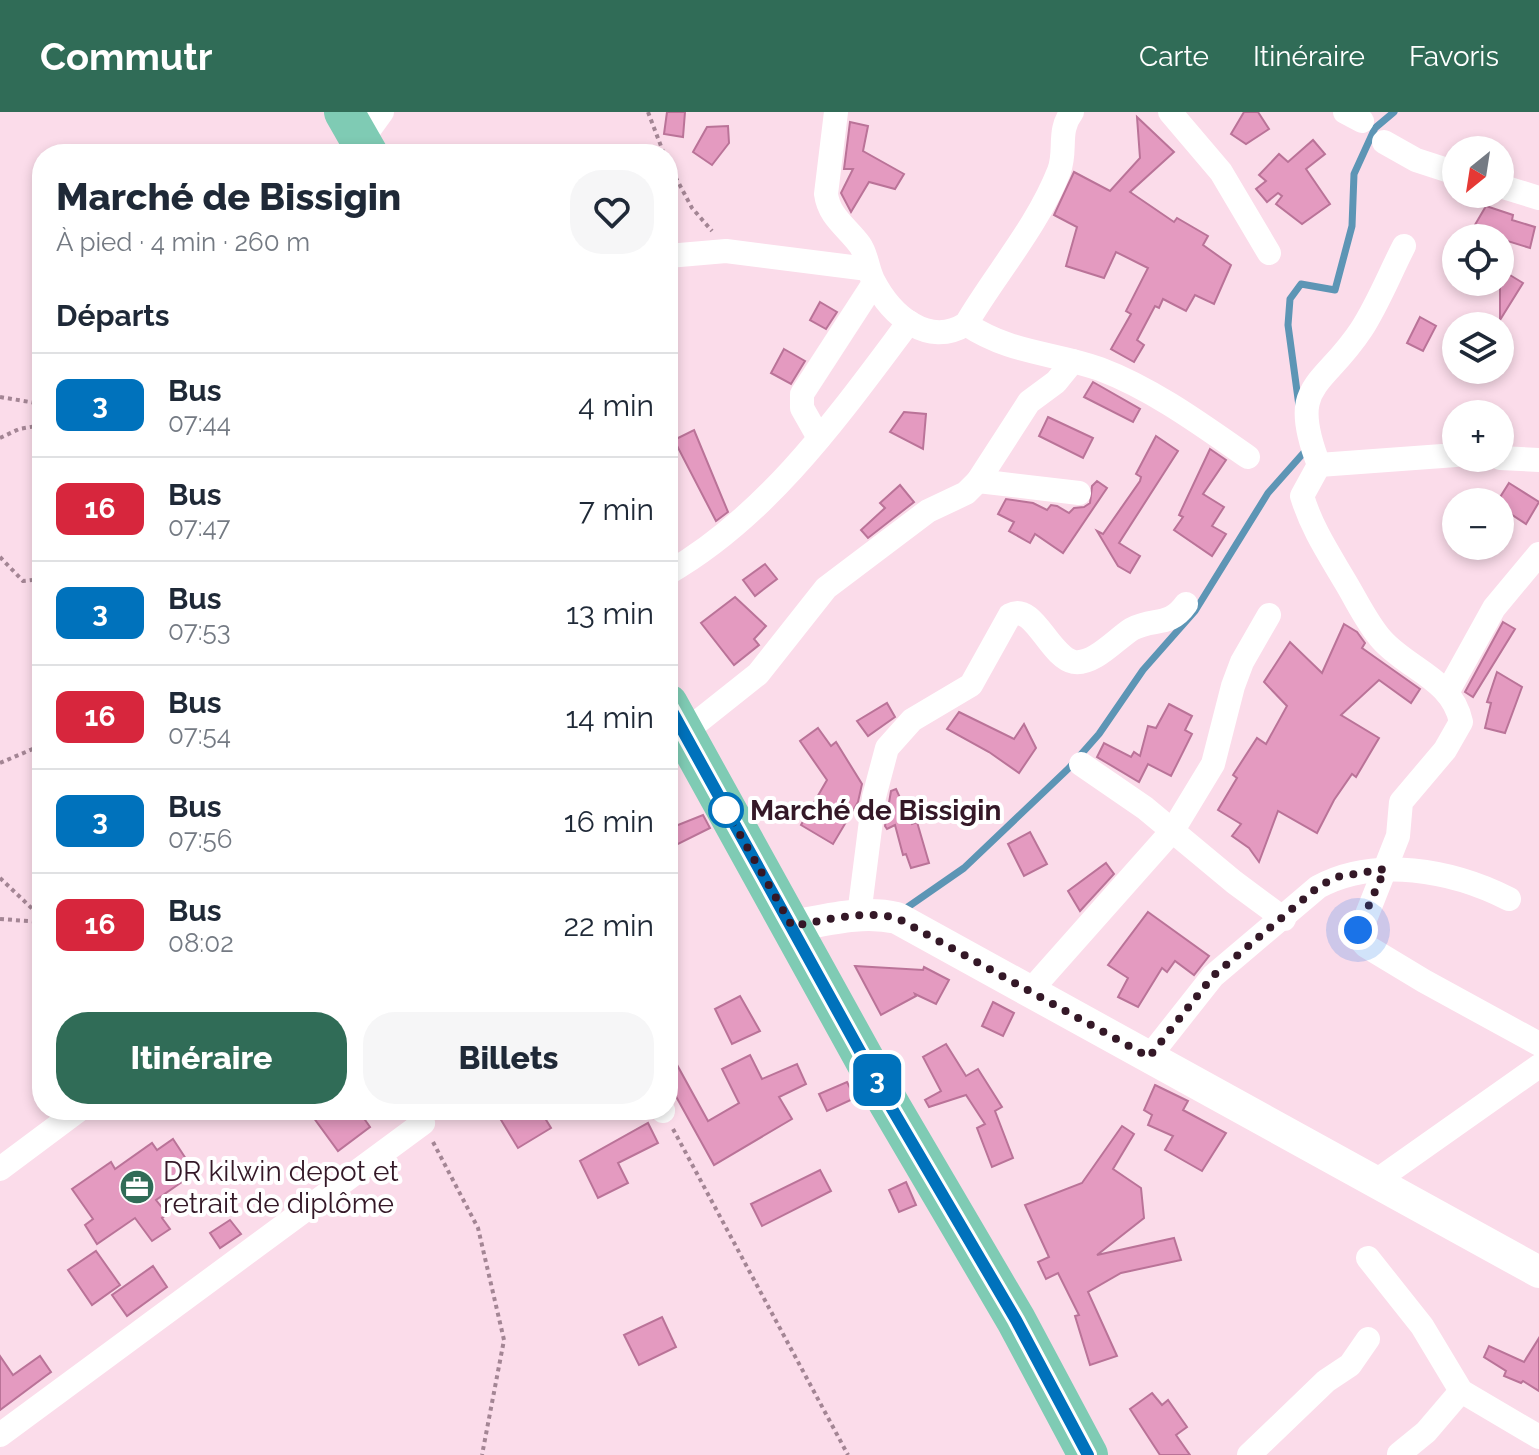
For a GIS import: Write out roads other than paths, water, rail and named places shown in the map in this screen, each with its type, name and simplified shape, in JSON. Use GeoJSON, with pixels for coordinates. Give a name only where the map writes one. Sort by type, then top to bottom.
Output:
{"type":"FeatureCollection","features":[{"type":"Feature","properties":{"kind":"main road"},"geometry":{"type":"LineString","coordinates":[[678,722],[888,1102],[1016,1320],[1088,1455]]}},
{"type":"Feature","properties":{"kind":"street"},"geometry":{"type":"LineString","coordinates":[[836,112],[827,205],[861,247],[871,276],[909,322],[938,334],[953,332],[966,324],[1034,222],[1059,170],[1062,129],[1072,112]]}},
{"type":"Feature","properties":{"kind":"street"},"geometry":{"type":"LineString","coordinates":[[1170,112],[1221,172],[1269,253]]}},
{"type":"Feature","properties":{"kind":"street"},"geometry":{"type":"LineString","coordinates":[[1384,142],[1416,160],[1442,168]]}},
{"type":"Feature","properties":{"kind":"street"},"geometry":{"type":"LineString","coordinates":[[1514,190],[1539,198]]}},
{"type":"Feature","properties":{"kind":"street"},"geometry":{"type":"LineString","coordinates":[[1404,246],[1365,324],[1348,350],[1317,379],[1308,395],[1307,434],[1319,465],[1302,496],[1310,522],[1367,622],[1384,642],[1448,691],[1458,707],[1461,722],[1445,750],[1401,802],[1398,836],[1358,930],[1361,942],[1490,1019],[1539,1044]]}},
{"type":"Feature","properties":{"kind":"street"},"geometry":{"type":"LineString","coordinates":[[678,255],[726,251],[871,276]]}},
{"type":"Feature","properties":{"kind":"street"},"geometry":{"type":"LineString","coordinates":[[819,438],[802,408],[802,394],[871,276]]}},
{"type":"Feature","properties":{"kind":"street"},"geometry":{"type":"LineString","coordinates":[[678,567],[751,509],[819,438],[909,322]]}},
{"type":"Feature","properties":{"kind":"street"},"geometry":{"type":"LineString","coordinates":[[966,324],[1006,346],[1073,361],[1118,377],[1147,392],[1248,457]]}},
{"type":"Feature","properties":{"kind":"street"},"geometry":{"type":"LineString","coordinates":[[678,717],[758,674],[826,588],[928,511],[966,493],[978,481],[1029,402],[1056,382],[1073,361]]}},
{"type":"Feature","properties":{"kind":"street"},"geometry":{"type":"LineString","coordinates":[[1319,465],[1442,456]]}},
{"type":"Feature","properties":{"kind":"street"},"geometry":{"type":"LineString","coordinates":[[1514,459],[1539,460]]}},
{"type":"Feature","properties":{"kind":"street"},"geometry":{"type":"LineString","coordinates":[[978,481],[1079,493]]}},
{"type":"Feature","properties":{"kind":"street"},"geometry":{"type":"LineString","coordinates":[[1448,691],[1494,608],[1539,554]]}},
{"type":"Feature","properties":{"kind":"street"},"geometry":{"type":"LineString","coordinates":[[859,915],[874,797],[887,748],[912,720],[971,685],[1010,615],[1022,613],[1031,618],[1065,658],[1077,663],[1088,660],[1144,623],[1164,622],[1177,616],[1186,604]]}},
{"type":"Feature","properties":{"kind":"street"},"geometry":{"type":"LineString","coordinates":[[1031,990],[1173,830],[1213,764],[1242,662],[1269,615]]}},
{"type":"Feature","properties":{"kind":"street"},"geometry":{"type":"LineString","coordinates":[[1081,764],[1173,830],[1284,919]]}},
{"type":"Feature","properties":{"kind":"street"},"geometry":{"type":"LineString","coordinates":[[1149,1057],[1213,976],[1284,919],[1318,887],[1336,877],[1385,869],[1454,877],[1509,899]]}},
{"type":"Feature","properties":{"kind":"street"},"geometry":{"type":"LineString","coordinates":[[792,926],[859,915],[879,914],[897,918],[1539,1272]]}},
{"type":"Feature","properties":{"kind":"street"},"geometry":{"type":"LineString","coordinates":[[1376,1181],[1539,1066]]}},
{"type":"Feature","properties":{"kind":"street"},"geometry":{"type":"LineString","coordinates":[[0,1169],[66,1120]]}},
{"type":"Feature","properties":{"kind":"street"},"geometry":{"type":"LineString","coordinates":[[0,1435],[416,1120]]}},
{"type":"Feature","properties":{"kind":"street"},"geometry":{"type":"LineString","coordinates":[[1368,1258],[1422,1326],[1461,1391],[1539,1437]]}},
{"type":"Feature","properties":{"kind":"street"},"geometry":{"type":"LineString","coordinates":[[1249,1455],[1326,1381],[1350,1365],[1368,1339]]}},
{"type":"Feature","properties":{"kind":"street"},"geometry":{"type":"LineString","coordinates":[[1399,1454],[1426,1432],[1461,1391]]}},
{"type":"Feature","properties":{"kind":"waterway"},"geometry":{"type":"LineString","coordinates":[[1299,406],[1288,325],[1290,299],[1301,284],[1335,290],[1352,226],[1354,174],[1375,128],[1394,112]]}},
{"type":"Feature","properties":{"kind":"waterway"},"geometry":{"type":"LineString","coordinates":[[902,911],[964,868],[1069,768],[1099,734],[1143,670],[1195,611],[1268,493],[1307,449]]}},
{"type":"Feature","properties":{"kind":"place","name":"Marché de Bissigin"},"geometry":{"type":"Point","coordinates":[726,810]}},
{"type":"Feature","properties":{"kind":"place","name":"DR kilwin depot et retrait de diplôme"},"geometry":{"type":"Point","coordinates":[137,1187]}}]}
